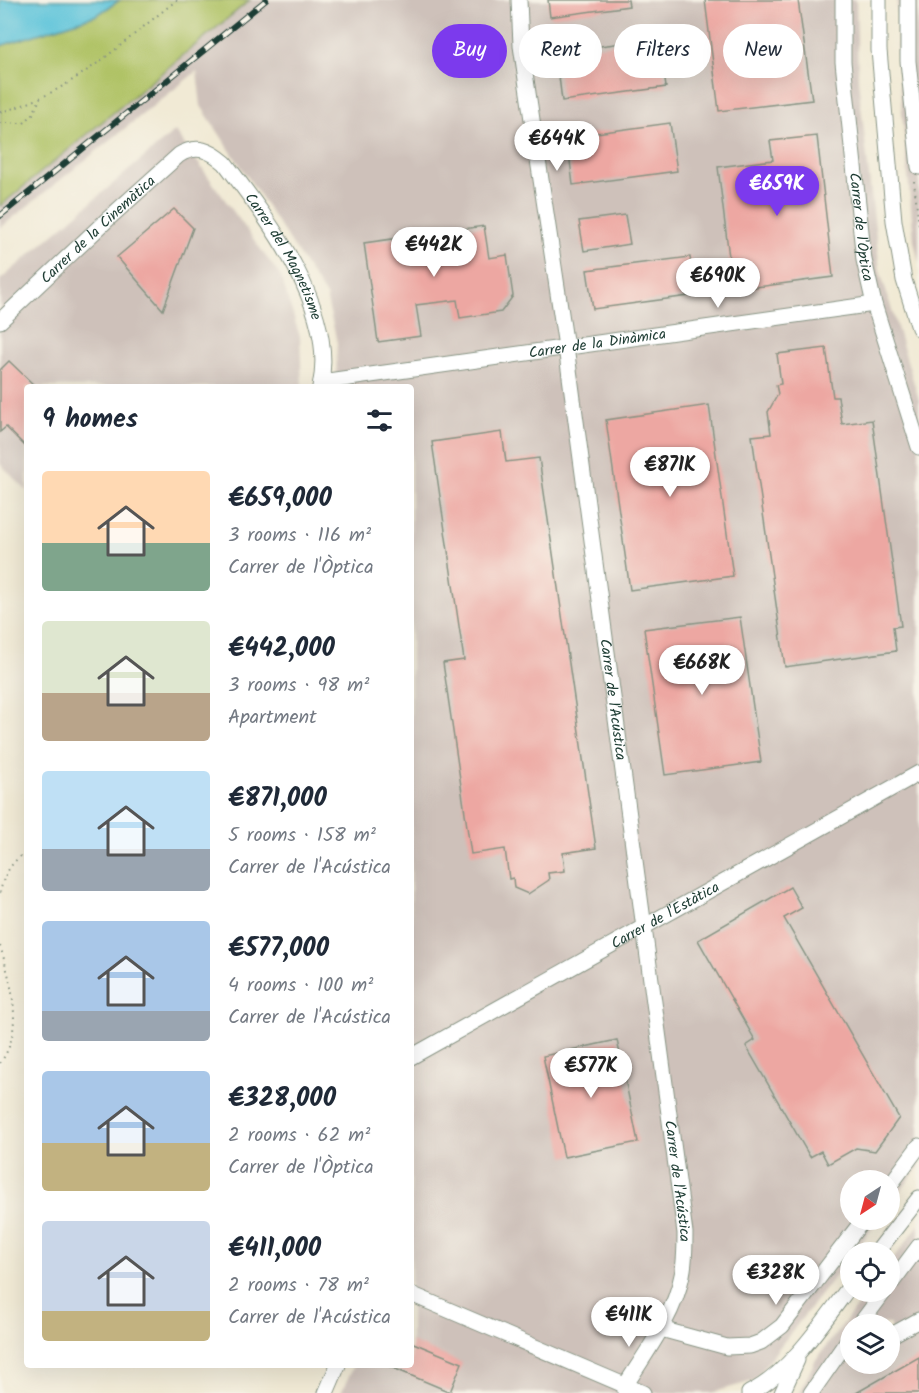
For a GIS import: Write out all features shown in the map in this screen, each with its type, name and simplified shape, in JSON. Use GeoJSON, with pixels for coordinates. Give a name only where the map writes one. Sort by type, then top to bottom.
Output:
{"type":"FeatureCollection","features":[{"type":"Feature","properties":{"kind":"street","name":"Carrer de l'Acústica"},"geometry":{"type":"LineString","coordinates":[[519,0],[521,46],[566,347],[686,1233],[681,1282],[661,1329],[625,1389]]}},
{"type":"Feature","properties":{"kind":"street","name":"Carrer de l'Òptica"},"geometry":{"type":"LineString","coordinates":[[843,0],[843,62],[864,260],[874,304],[919,447]]}},
{"type":"Feature","properties":{"kind":"street"},"geometry":{"type":"LineString","coordinates":[[879,0],[879,50],[894,221],[904,280],[919,328]]}},
{"type":"Feature","properties":{"kind":"street"},"geometry":{"type":"LineString","coordinates":[[908,0],[908,61],[919,167]]}},
{"type":"Feature","properties":{"kind":"street","name":"Carrer de la Cinemàtica"},"geometry":{"type":"LineString","coordinates":[[0,321],[179,155],[186,151],[201,149]]}},
{"type":"Feature","properties":{"kind":"street","name":"Carrer del Magnetisme"},"geometry":{"type":"LineString","coordinates":[[201,149],[209,151],[225,163],[295,265],[315,311],[322,355],[320,384]]}},
{"type":"Feature","properties":{"kind":"street","name":"Carrer de la Dinàmica"},"geometry":{"type":"LineString","coordinates":[[320,384],[874,304]]}},
{"type":"Feature","properties":{"kind":"street","name":"Carrer de l'Estàtica"},"geometry":{"type":"LineString","coordinates":[[414,1055],[919,773]]}},
{"type":"Feature","properties":{"kind":"street"},"geometry":{"type":"LineString","coordinates":[[900,1172],[919,1146]]}},
{"type":"Feature","properties":{"kind":"street"},"geometry":{"type":"LineString","coordinates":[[885,1242],[919,1198]]}},
{"type":"Feature","properties":{"kind":"street"},"geometry":{"type":"LineString","coordinates":[[661,1329],[727,1347],[750,1346],[761,1342],[782,1326],[855,1230]]}},
{"type":"Feature","properties":{"kind":"street"},"geometry":{"type":"LineString","coordinates":[[900,1272],[919,1246]]}},
{"type":"Feature","properties":{"kind":"street"},"geometry":{"type":"LineString","coordinates":[[414,1295],[625,1389],[643,1393]]}},
{"type":"Feature","properties":{"kind":"street"},"geometry":{"type":"LineString","coordinates":[[782,1393],[794,1364],[806,1344],[840,1299]]}},
{"type":"Feature","properties":{"kind":"street"},"geometry":{"type":"LineString","coordinates":[[900,1330],[919,1320]]}},
{"type":"Feature","properties":{"kind":"street"},"geometry":{"type":"LineString","coordinates":[[748,1393],[770,1379],[806,1344]]}},
{"type":"Feature","properties":{"kind":"street"},"geometry":{"type":"LineString","coordinates":[[811,1393],[840,1351]]}},
{"type":"Feature","properties":{"kind":"street"},"geometry":{"type":"LineString","coordinates":[[825,1371],[840,1363]]}},
{"type":"Feature","properties":{"kind":"street"},"geometry":{"type":"LineString","coordinates":[[326,1393],[337,1368]]}},
{"type":"Feature","properties":{"kind":"path"},"geometry":{"type":"LineString","coordinates":[[0,112],[20,107],[68,84],[177,0]]}},
{"type":"Feature","properties":{"kind":"path"},"geometry":{"type":"LineString","coordinates":[[0,123],[24,123],[33,114],[40,98]]}},
{"type":"Feature","properties":{"kind":"path"},"geometry":{"type":"LineString","coordinates":[[0,893],[8,871],[19,856],[24,854]]}},
{"type":"Feature","properties":{"kind":"path"},"geometry":{"type":"LineString","coordinates":[[0,946],[10,977],[13,1007],[12,1039],[0,1063]]}},
{"type":"Feature","properties":{"kind":"shaded area"},"geometry":{"type":"Polygon","coordinates":[[[250,0],[856,0],[858,80],[880,271],[919,400],[919,1167],[900,1192],[900,1170],[840,1170],[840,1230],[871,1230],[862,1242],[840,1242],[840,1270],[753,1381],[711,1393],[341,1393],[353,1368],[414,1368],[414,384],[336,384],[337,342],[326,296],[201,106],[197,71],[0,228],[0,206],[250,0]]]}},
{"type":"Feature","properties":{"kind":"shaded area"},"geometry":{"type":"Polygon","coordinates":[[[897,0],[919,0],[919,263],[914,240],[897,58],[897,0]]]}},
{"type":"Feature","properties":{"kind":"shaded area"},"geometry":{"type":"Polygon","coordinates":[[[175,131],[281,277],[300,337],[302,384],[24,384],[24,488],[0,464],[0,280],[175,131]]]}},
{"type":"Feature","properties":{"kind":"shaded area"},"geometry":{"type":"Polygon","coordinates":[[[919,1225],[919,1393],[799,1393],[815,1361],[840,1328],[840,1374],[900,1374],[900,1314],[851,1314],[860,1302],[900,1302],[900,1250],[919,1225]]]}},
{"type":"Feature","properties":{"kind":"green space"},"geometry":{"type":"Polygon","coordinates":[[[120,0],[250,0],[0,206],[0,46],[97,15],[120,0]]]}},
{"type":"Feature","properties":{"kind":"water"},"geometry":{"type":"Polygon","coordinates":[[[0,0],[120,0],[97,15],[0,46],[0,0]]]}},
{"type":"Feature","properties":{"kind":"building"},"geometry":{"type":"Polygon","coordinates":[[[548,0],[628,0],[629,6],[550,17],[548,0]]]}},
{"type":"Feature","properties":{"kind":"building"},"geometry":{"type":"Polygon","coordinates":[[[705,0],[798,0],[801,24],[723,24],[723,78],[803,78],[803,36],[812,100],[719,111],[711,48],[711,24],[708,24],[705,0]]]}},
{"type":"Feature","properties":{"kind":"building"},"geometry":{"type":"Polygon","coordinates":[[[614,44],[614,78],[665,78],[666,87],[562,101],[559,78],[602,78],[602,46],[614,44]]]}},
{"type":"Feature","properties":{"kind":"building"},"geometry":{"type":"Polygon","coordinates":[[[670,123],[677,171],[573,185],[567,137],[670,123]]]}},
{"type":"Feature","properties":{"kind":"building"},"geometry":{"type":"Polygon","coordinates":[[[817,136],[833,277],[733,290],[718,167],[773,160],[770,141],[817,136]]]}},
{"type":"Feature","properties":{"kind":"building"},"geometry":{"type":"Polygon","coordinates":[[[174,209],[193,228],[163,310],[117,257],[174,209]]]}},
{"type":"Feature","properties":{"kind":"building"},"geometry":{"type":"Polygon","coordinates":[[[625,215],[630,244],[584,251],[579,221],[625,215]]]}},
{"type":"Feature","properties":{"kind":"building"},"geometry":{"type":"Polygon","coordinates":[[[484,226],[489,258],[507,255],[513,296],[501,312],[460,318],[457,300],[416,305],[421,336],[378,342],[364,243],[484,226]]]}},
{"type":"Feature","properties":{"kind":"building"},"geometry":{"type":"Polygon","coordinates":[[[690,257],[696,295],[593,309],[587,270],[690,257]]]}},
{"type":"Feature","properties":{"kind":"building"},"geometry":{"type":"Polygon","coordinates":[[[826,348],[833,397],[838,397],[842,424],[872,420],[901,626],[893,627],[896,651],[785,667],[752,436],[771,434],[768,412],[778,394],[776,385],[781,384],[777,354],[826,348]]]}},
{"type":"Feature","properties":{"kind":"building"},"geometry":{"type":"Polygon","coordinates":[[[9,361],[33,384],[24,384],[24,445],[6,427],[0,432],[0,370],[9,361]]]}},
{"type":"Feature","properties":{"kind":"building"},"geometry":{"type":"Polygon","coordinates":[[[709,405],[733,576],[630,590],[606,420],[709,405]]]}},
{"type":"Feature","properties":{"kind":"building"},"geometry":{"type":"Polygon","coordinates":[[[502,432],[506,462],[539,458],[596,848],[563,853],[565,871],[548,873],[549,880],[528,894],[514,888],[513,878],[509,879],[505,849],[471,854],[443,663],[464,660],[432,442],[502,432]]]}},
{"type":"Feature","properties":{"kind":"building"},"geometry":{"type":"Polygon","coordinates":[[[740,617],[761,762],[665,775],[644,629],[740,617]]]}},
{"type":"Feature","properties":{"kind":"building"},"geometry":{"type":"Polygon","coordinates":[[[790,887],[802,908],[784,918],[899,1118],[875,1151],[856,1148],[828,1164],[821,1151],[810,1157],[746,1046],[755,1040],[698,940],[790,887]]]}},
{"type":"Feature","properties":{"kind":"building"},"geometry":{"type":"Polygon","coordinates":[[[617,1040],[638,1142],[564,1157],[543,1056],[617,1040]]]}},
{"type":"Feature","properties":{"kind":"building"},"geometry":{"type":"Polygon","coordinates":[[[414,1343],[462,1363],[450,1392],[393,1368],[414,1368],[414,1343]]]}},
{"type":"Feature","properties":{"kind":"building"},"geometry":{"type":"Polygon","coordinates":[[[919,1357],[919,1393],[856,1393],[889,1374],[900,1374],[900,1368],[919,1357]]]}},
{"type":"Feature","properties":{"kind":"railway"},"geometry":{"type":"LineString","coordinates":[[0,216],[266,0]]}}]}
